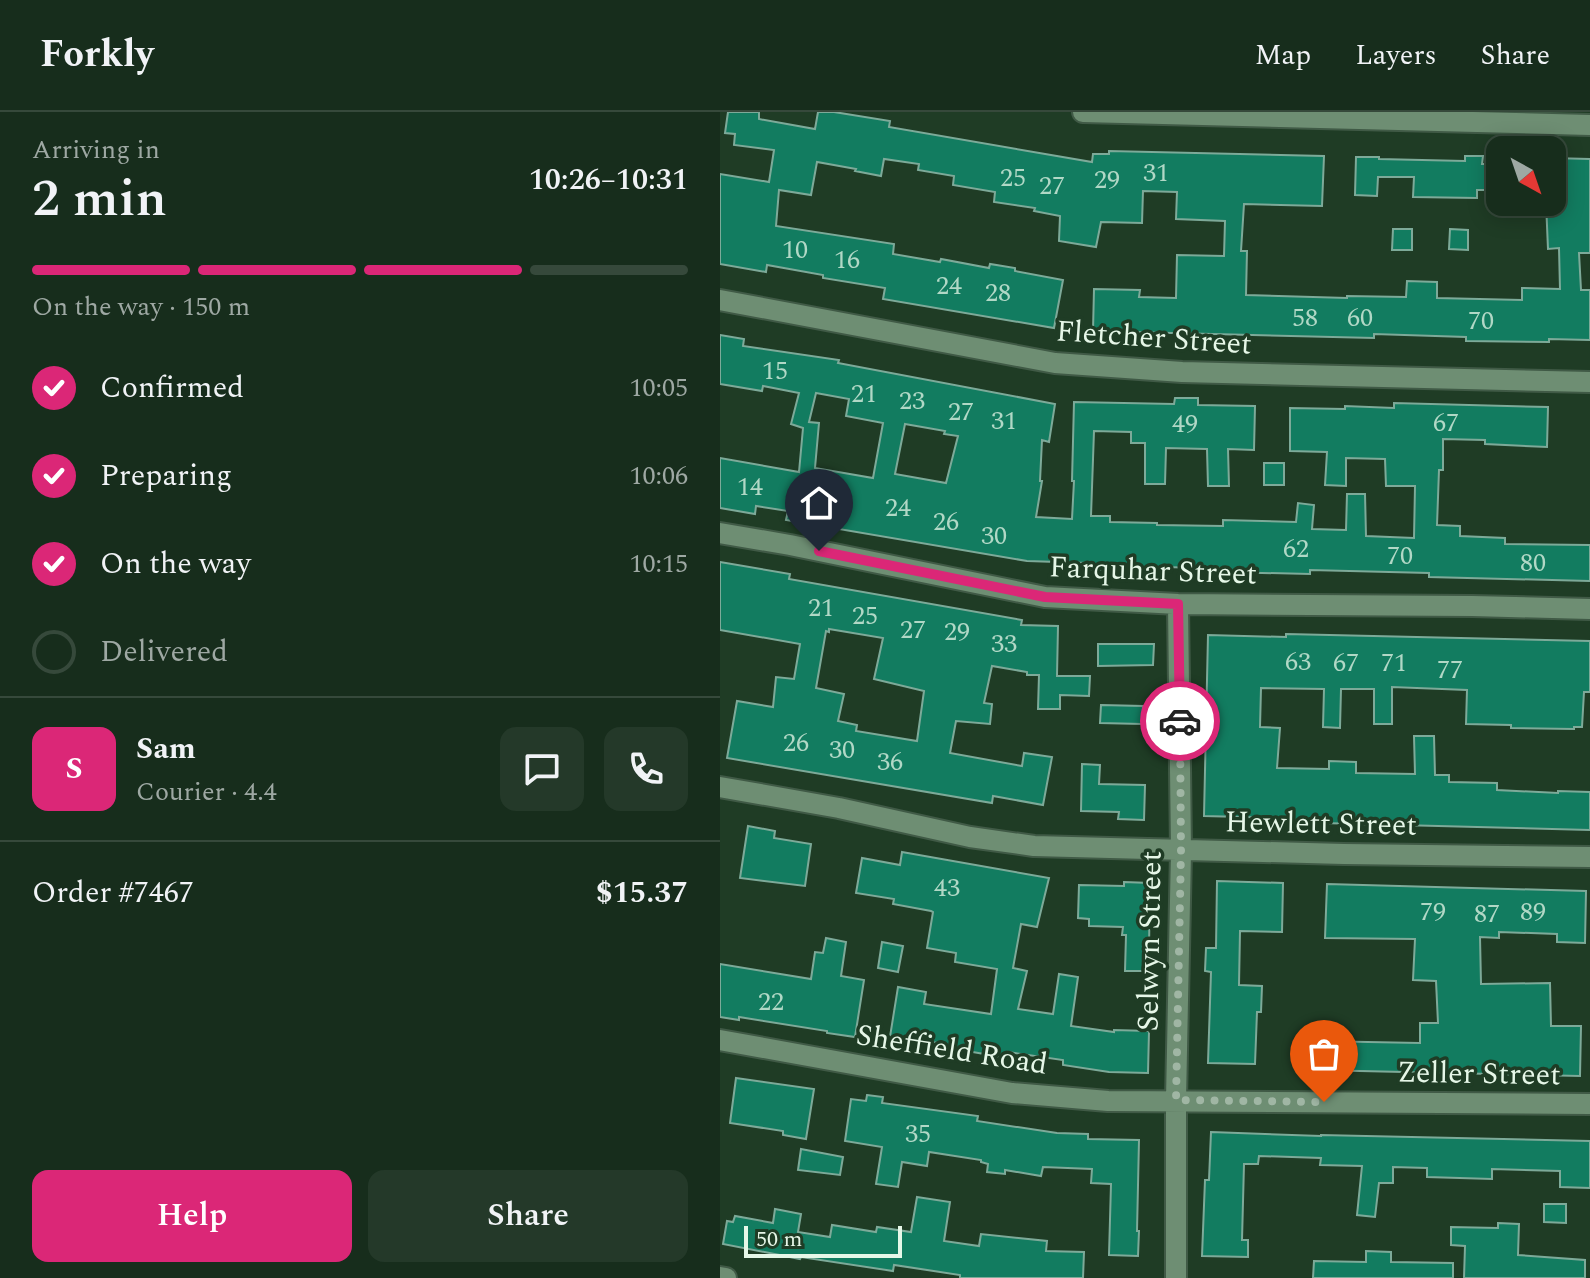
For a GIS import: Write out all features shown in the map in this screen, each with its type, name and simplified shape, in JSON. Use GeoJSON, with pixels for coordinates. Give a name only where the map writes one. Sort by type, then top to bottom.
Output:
{"type":"FeatureCollection","features":[{"type":"Feature","properties":{"kind":"street"},"geometry":{"type":"LineString","coordinates":[[1083,112],[1590,125]]}},
{"type":"Feature","properties":{"kind":"street","name":"Fletcher Street"},"geometry":{"type":"LineString","coordinates":[[720,300],[1055,363],[1182,372],[1590,382]]}},
{"type":"Feature","properties":{"kind":"street","name":"Farquhar Street"},"geometry":{"type":"LineString","coordinates":[[720,533],[1045,597],[1178,604],[1590,609]]}},
{"type":"Feature","properties":{"kind":"street","name":"Selwyn Street"},"geometry":{"type":"LineString","coordinates":[[1176,1278],[1181,851],[1178,604]]}},
{"type":"Feature","properties":{"kind":"street","name":"Hewlett Street"},"geometry":{"type":"LineString","coordinates":[[720,787],[839,808],[970,837],[1034,846],[1590,857]]}},
{"type":"Feature","properties":{"kind":"street","name":"Sheffield Road"},"geometry":{"type":"LineString","coordinates":[[720,1040],[1012,1093],[1108,1101],[1176,1100]]}},
{"type":"Feature","properties":{"kind":"street","name":"Zeller Street"},"geometry":{"type":"LineString","coordinates":[[1176,1100],[1590,1104]]}},
{"type":"Feature","properties":{"kind":"building"},"geometry":{"type":"Polygon","coordinates":[[[728,112],[759,112],[759,119],[815,129],[818,112],[834,112],[890,121],[889,127],[1092,162],[1093,154],[1109,154],[1109,151],[1324,156],[1322,206],[1244,204],[1241,251],[1247,251],[1246,295],[1406,297],[1407,281],[1437,282],[1437,298],[1522,300],[1522,288],[1560,289],[1559,248],[1548,249],[1547,216],[1566,216],[1566,158],[1590,159],[1590,253],[1579,253],[1581,290],[1590,290],[1590,340],[1466,341],[1466,337],[1374,334],[1374,338],[1093,331],[1094,289],[1140,290],[1139,297],[1176,298],[1177,255],[1224,256],[1225,221],[1176,219],[1177,192],[1143,191],[1142,223],[1101,222],[1096,247],[1059,241],[1060,216],[1034,211],[1035,208],[994,202],[995,192],[953,185],[954,176],[918,170],[919,164],[884,159],[881,176],[817,162],[811,195],[779,190],[776,226],[894,244],[893,254],[989,268],[990,264],[1063,280],[1054,328],[883,299],[885,288],[823,278],[823,275],[767,265],[766,272],[720,264],[720,174],[769,182],[774,150],[734,145],[735,134],[725,133],[728,112]]]}},
{"type":"Feature","properties":{"kind":"building"},"geometry":{"type":"Polygon","coordinates":[[[1465,156],[1483,156],[1482,164],[1486,164],[1486,190],[1477,190],[1477,198],[1413,197],[1414,177],[1378,177],[1377,196],[1355,195],[1356,157],[1465,161],[1465,156]]]}},
{"type":"Feature","properties":{"kind":"building"},"geometry":{"type":"Polygon","coordinates":[[[1393,229],[1412,229],[1412,250],[1392,250],[1393,229]]]}},
{"type":"Feature","properties":{"kind":"building"},"geometry":{"type":"Polygon","coordinates":[[[1450,229],[1468,230],[1468,250],[1449,249],[1450,229]]]}},
{"type":"Feature","properties":{"kind":"building"},"geometry":{"type":"Polygon","coordinates":[[[720,335],[744,339],[743,346],[839,360],[838,363],[1055,404],[1049,442],[1042,440],[1042,481],[1036,517],[1072,519],[1074,402],[1174,404],[1175,398],[1198,398],[1198,405],[1255,406],[1254,450],[1228,449],[1229,486],[1208,486],[1207,449],[1166,448],[1165,484],[1145,484],[1145,443],[1131,443],[1131,432],[1094,431],[1091,516],[1110,516],[1110,522],[1157,525],[1223,526],[1223,520],[1296,522],[1298,503],[1314,505],[1312,529],[1346,530],[1347,494],[1365,494],[1366,536],[1414,538],[1415,486],[1386,486],[1385,459],[1346,458],[1346,486],[1325,485],[1327,452],[1290,451],[1290,408],[1394,408],[1394,403],[1548,407],[1547,447],[1443,439],[1437,525],[1460,526],[1460,536],[1505,538],[1505,544],[1590,545],[1590,581],[1310,570],[1310,574],[1221,572],[1221,568],[1087,570],[1088,563],[1027,561],[786,520],[788,511],[756,506],[755,514],[720,508],[720,458],[799,472],[803,428],[791,424],[799,393],[763,386],[762,391],[720,384],[720,335]],[[816,393],[809,422],[819,423],[815,468],[873,478],[883,423],[846,416],[849,399],[816,393]],[[905,424],[895,474],[946,483],[958,436],[905,424]]]}},
{"type":"Feature","properties":{"kind":"building"},"geometry":{"type":"Polygon","coordinates":[[[1264,463],[1284,463],[1284,485],[1264,485],[1264,463]]]}},
{"type":"Feature","properties":{"kind":"building"},"geometry":{"type":"Polygon","coordinates":[[[720,562],[790,574],[789,579],[1022,620],[1021,625],[1058,626],[1057,676],[1090,676],[1089,696],[1060,695],[1060,709],[1038,709],[1039,675],[992,666],[984,703],[992,704],[990,724],[956,721],[950,753],[1022,766],[1024,753],[1052,757],[1043,805],[993,796],[992,803],[727,758],[737,701],[773,707],[776,677],[794,679],[800,644],[720,630],[720,562]],[[826,631],[816,688],[844,694],[838,721],[857,725],[856,731],[917,741],[924,691],[874,679],[883,638],[826,631]]]}},
{"type":"Feature","properties":{"kind":"building"},"geometry":{"type":"Polygon","coordinates":[[[1286,634],[1590,641],[1590,692],[1584,692],[1582,727],[1511,728],[1511,725],[1466,724],[1467,690],[1392,687],[1392,724],[1374,724],[1374,689],[1341,689],[1340,728],[1323,727],[1324,689],[1261,688],[1260,727],[1280,728],[1277,768],[1329,769],[1329,761],[1356,762],[1356,773],[1415,774],[1414,736],[1434,736],[1435,775],[1449,775],[1449,782],[1497,783],[1497,790],[1590,792],[1590,830],[1283,822],[1283,818],[1204,816],[1208,635],[1286,637],[1286,634]]]}},
{"type":"Feature","properties":{"kind":"building"},"geometry":{"type":"Polygon","coordinates":[[[1098,644],[1154,644],[1153,665],[1098,666],[1098,644]]]}},
{"type":"Feature","properties":{"kind":"building"},"geometry":{"type":"Polygon","coordinates":[[[1101,705],[1143,706],[1142,724],[1100,723],[1101,705]]]}},
{"type":"Feature","properties":{"kind":"building"},"geometry":{"type":"Polygon","coordinates":[[[1082,764],[1100,765],[1099,784],[1145,785],[1144,820],[1118,819],[1119,812],[1081,811],[1082,764]]]}},
{"type":"Feature","properties":{"kind":"building"},"geometry":{"type":"Polygon","coordinates":[[[748,826],[775,831],[774,838],[811,844],[805,886],[740,878],[748,826]]]}},
{"type":"Feature","properties":{"kind":"building"},"geometry":{"type":"Polygon","coordinates":[[[902,852],[1049,878],[1037,927],[1021,924],[1013,968],[1027,971],[1018,1009],[1053,1014],[1059,974],[1078,977],[1071,1026],[1114,1032],[1149,1031],[1148,1073],[1109,1072],[1063,1065],[1063,1060],[1008,1052],[1007,1058],[909,1038],[908,1046],[889,1043],[898,987],[926,992],[924,1004],[991,1014],[997,969],[955,962],[956,953],[927,948],[933,912],[893,904],[894,899],[856,893],[862,858],[900,865],[902,852]]]}},
{"type":"Feature","properties":{"kind":"building"},"geometry":{"type":"Polygon","coordinates":[[[1217,881],[1283,883],[1282,932],[1240,931],[1239,985],[1262,986],[1261,1012],[1257,1012],[1255,1064],[1208,1063],[1211,972],[1205,971],[1206,948],[1216,948],[1217,881]]]}},
{"type":"Feature","properties":{"kind":"building"},"geometry":{"type":"Polygon","coordinates":[[[1124,882],[1150,883],[1150,971],[1125,971],[1126,935],[1122,935],[1123,927],[1089,926],[1089,919],[1078,918],[1079,885],[1124,886],[1124,882]]]}},
{"type":"Feature","properties":{"kind":"building"},"geometry":{"type":"Polygon","coordinates":[[[1327,884],[1586,891],[1585,943],[1557,942],[1557,934],[1499,932],[1499,938],[1480,937],[1481,984],[1550,983],[1551,1026],[1581,1026],[1580,1076],[1316,1070],[1316,1041],[1420,1043],[1420,1023],[1438,1023],[1436,981],[1413,980],[1415,939],[1325,938],[1327,884]]]}},
{"type":"Feature","properties":{"kind":"building"},"geometry":{"type":"Polygon","coordinates":[[[826,938],[846,942],[841,976],[864,980],[855,1037],[739,1017],[739,1020],[720,1017],[720,964],[811,979],[815,952],[823,953],[826,938]]]}},
{"type":"Feature","properties":{"kind":"building"},"geometry":{"type":"Polygon","coordinates":[[[882,942],[903,946],[898,972],[878,968],[882,942]]]}},
{"type":"Feature","properties":{"kind":"building"},"geometry":{"type":"Polygon","coordinates":[[[736,1078],[814,1089],[806,1139],[783,1135],[783,1131],[730,1123],[736,1078]]]}},
{"type":"Feature","properties":{"kind":"building"},"geometry":{"type":"Polygon","coordinates":[[[867,1095],[883,1097],[882,1103],[978,1116],[977,1121],[1057,1133],[1088,1134],[1088,1139],[1139,1140],[1138,1256],[1109,1255],[1111,1184],[1091,1183],[1092,1169],[1043,1167],[1041,1176],[1005,1170],[1005,1174],[987,1172],[988,1164],[981,1160],[929,1152],[927,1166],[902,1162],[898,1187],[876,1184],[882,1147],[845,1141],[851,1099],[866,1101],[867,1095]]]}},
{"type":"Feature","properties":{"kind":"building"},"geometry":{"type":"Polygon","coordinates":[[[1211,1132],[1590,1141],[1590,1188],[1560,1187],[1560,1171],[1492,1169],[1492,1179],[1427,1177],[1427,1168],[1393,1167],[1393,1183],[1379,1183],[1375,1217],[1357,1215],[1362,1166],[1320,1165],[1321,1158],[1259,1156],[1258,1164],[1244,1164],[1242,1240],[1248,1240],[1248,1257],[1202,1256],[1205,1180],[1209,1180],[1211,1132]]]}},
{"type":"Feature","properties":{"kind":"building"},"geometry":{"type":"Polygon","coordinates":[[[801,1149],[843,1157],[840,1175],[798,1170],[801,1149]]]}},
{"type":"Feature","properties":{"kind":"building"},"geometry":{"type":"Polygon","coordinates":[[[917,1197],[950,1202],[944,1241],[979,1246],[981,1234],[1047,1241],[1046,1251],[1084,1252],[1083,1278],[960,1278],[960,1275],[894,1265],[893,1271],[800,1259],[723,1244],[727,1221],[733,1222],[735,1216],[773,1223],[775,1209],[801,1214],[798,1232],[830,1237],[832,1225],[876,1232],[877,1227],[911,1232],[917,1197]]]}},
{"type":"Feature","properties":{"kind":"building"},"geometry":{"type":"Polygon","coordinates":[[[1544,1204],[1566,1204],[1566,1223],[1544,1222],[1544,1204]]]}},
{"type":"Feature","properties":{"kind":"building"},"geometry":{"type":"Polygon","coordinates":[[[1498,1223],[1519,1224],[1518,1255],[1585,1260],[1585,1278],[1464,1278],[1465,1246],[1451,1245],[1451,1227],[1498,1228],[1498,1223]]]}},
{"type":"Feature","properties":{"kind":"building"},"geometry":{"type":"Polygon","coordinates":[[[1366,1251],[1391,1252],[1391,1262],[1453,1263],[1453,1278],[1313,1278],[1314,1261],[1366,1262],[1366,1251]]]}},
{"type":"Feature","properties":{"kind":"way so far"},"geometry":{"type":"LineString","coordinates":[[1180,721],[1176,1100],[1324,1102]]}},
{"type":"Feature","properties":{"kind":"route"},"geometry":{"type":"LineString","coordinates":[[819,551],[1045,597],[1178,604],[1180,721]]}}]}
